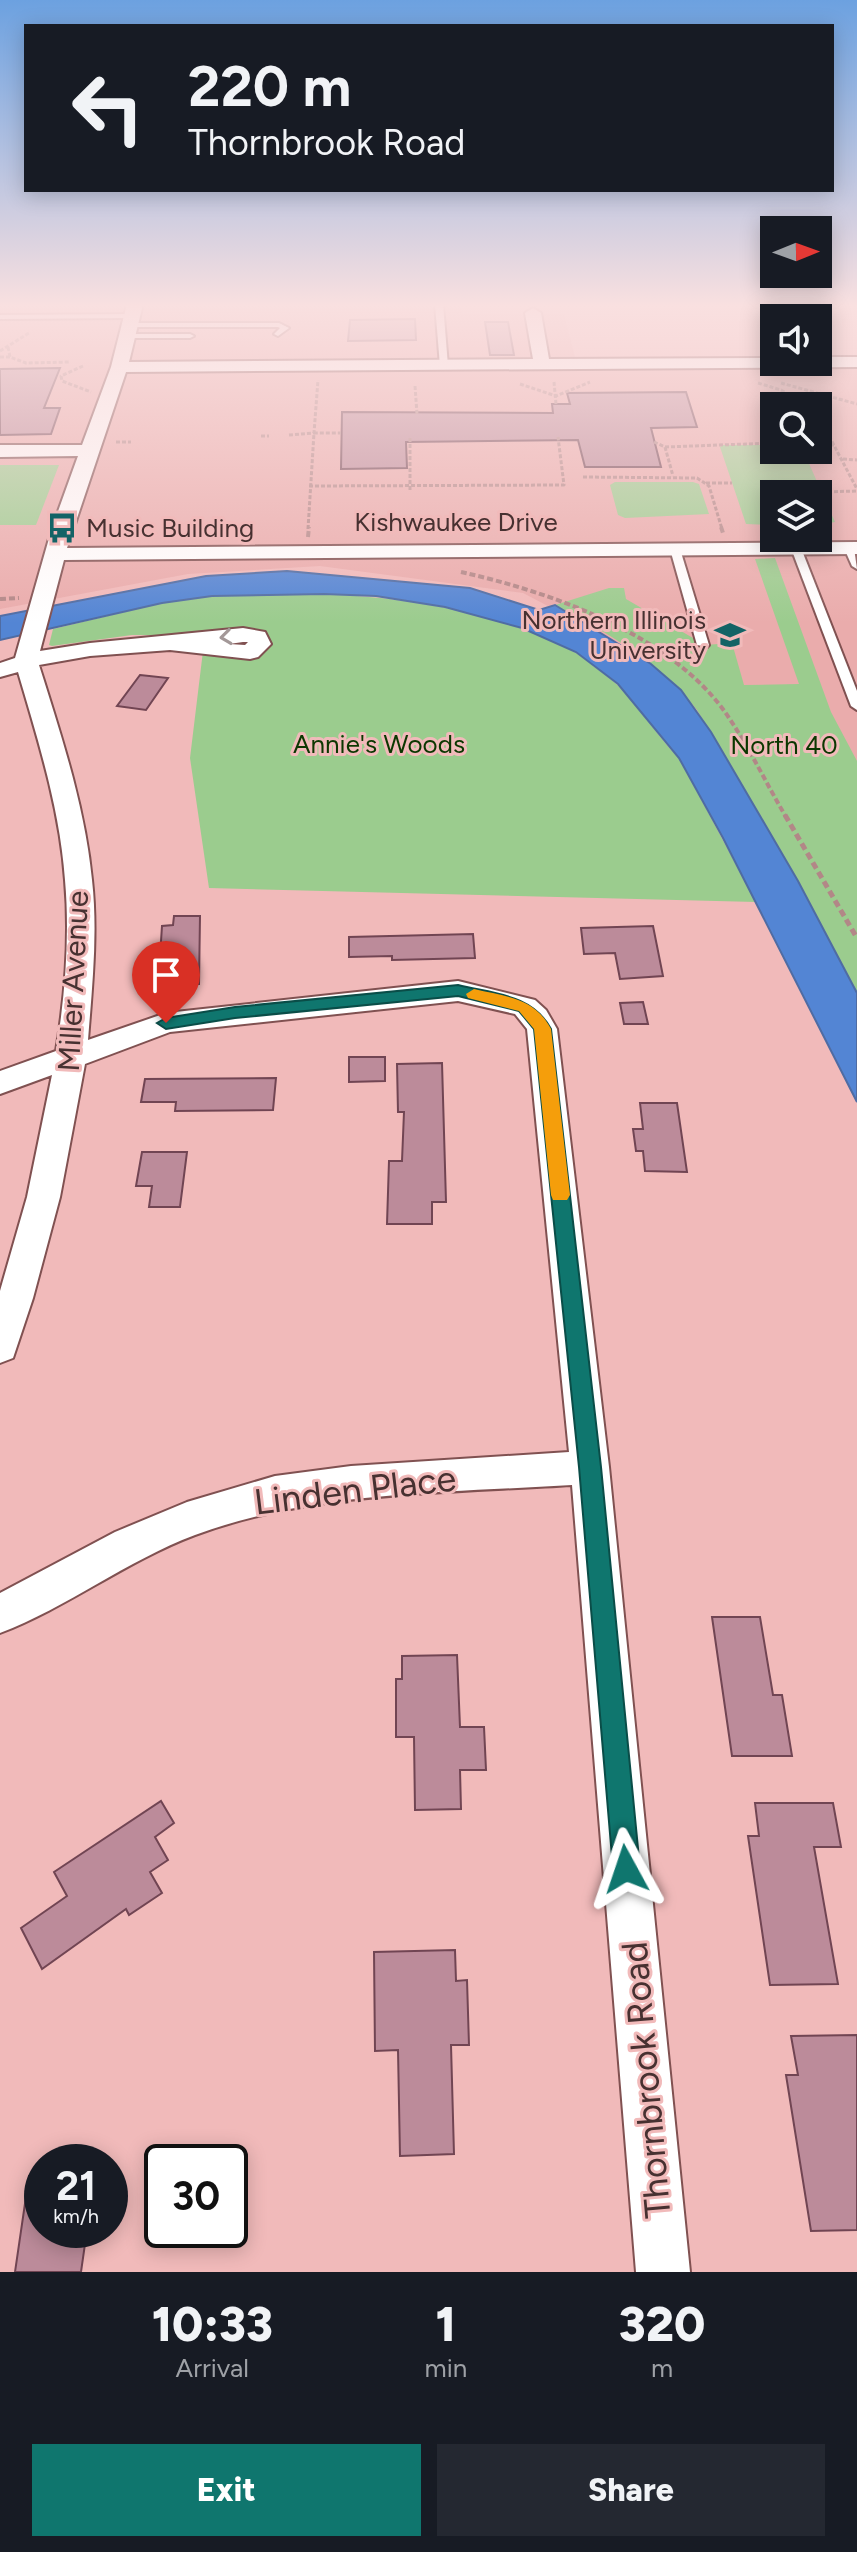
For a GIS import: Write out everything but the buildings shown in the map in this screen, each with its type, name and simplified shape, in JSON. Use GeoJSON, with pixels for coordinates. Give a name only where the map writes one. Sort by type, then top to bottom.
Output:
{"type":"FeatureCollection","features":[{"type":"Feature","properties":{"kind":"street"},"geometry":{"type":"LineString","coordinates":[[29,649],[56,554],[103,410]]}},
{"type":"Feature","properties":{"kind":"street"},"geometry":{"type":"LineString","coordinates":[[0,451],[89,450]]}},
{"type":"Feature","properties":{"kind":"street","name":"Kishwaukee Drive"},"geometry":{"type":"LineString","coordinates":[[56,554],[760,548]]}},
{"type":"Feature","properties":{"kind":"street","name":"Kishwaukee Drive"},"geometry":{"type":"LineString","coordinates":[[832,552],[854,554]]}},
{"type":"Feature","properties":{"kind":"street"},"geometry":{"type":"LineString","coordinates":[[0,670],[29,649],[170,643]]}},
{"type":"Feature","properties":{"kind":"street","name":"Miller Avenue"},"geometry":{"type":"LineString","coordinates":[[0,1348],[36,1228],[73,1055],[79,975],[79,875],[65,794],[29,649]]}},
{"type":"Feature","properties":{"kind":"street","name":"Thornbrook Road"},"geometry":{"type":"LineString","coordinates":[[0,1083],[166,1023],[235,1013],[458,991],[525,1007],[536,1017],[542,1029],[590,1467],[663,2272]]}},
{"type":"Feature","properties":{"kind":"street","name":"Linden Place"},"geometry":{"type":"LineString","coordinates":[[0,1614],[143,1539],[187,1520],[275,1493],[351,1483],[590,1467]]}},
{"type":"Feature","properties":{"kind":"lane"},"geometry":{"type":"LineString","coordinates":[[675,549],[703,645]]}},
{"type":"Feature","properties":{"kind":"lane"},"geometry":{"type":"LineString","coordinates":[[798,552],[857,706]]}},
{"type":"Feature","properties":{"kind":"path"},"geometry":{"type":"LineString","coordinates":[[307,551],[316,410]]}},
{"type":"Feature","properties":{"kind":"path"},"geometry":{"type":"LineString","coordinates":[[289,435],[341,433]]}},
{"type":"Feature","properties":{"kind":"path"},"geometry":{"type":"LineString","coordinates":[[261,436],[269,436]]}},
{"type":"Feature","properties":{"kind":"path"},"geometry":{"type":"LineString","coordinates":[[309,486],[564,485],[558,437]]}},
{"type":"Feature","properties":{"kind":"path"},"geometry":{"type":"LineString","coordinates":[[410,438],[410,488]]}},
{"type":"Feature","properties":{"kind":"path"},"geometry":{"type":"LineString","coordinates":[[832,438],[857,490],[832,491]]}},
{"type":"Feature","properties":{"kind":"path"},"geometry":{"type":"LineString","coordinates":[[114,442],[131,442]]}},
{"type":"Feature","properties":{"kind":"path"},"geometry":{"type":"LineString","coordinates":[[654,442],[665,447],[760,444]]}},
{"type":"Feature","properties":{"kind":"path"},"geometry":{"type":"LineString","coordinates":[[665,447],[673,476]]}},
{"type":"Feature","properties":{"kind":"path"},"geometry":{"type":"LineString","coordinates":[[843,459],[857,460]]}},
{"type":"Feature","properties":{"kind":"path"},"geometry":{"type":"LineString","coordinates":[[583,477],[673,476],[697,478],[706,483],[732,483]]}},
{"type":"Feature","properties":{"kind":"path"},"geometry":{"type":"LineString","coordinates":[[706,483],[723,534]]}},
{"type":"Feature","properties":{"kind":"path"},"geometry":{"type":"LineString","coordinates":[[448,570],[521,587],[588,613],[659,653],[706,689],[724,711],[857,938]]}},
{"type":"Feature","properties":{"kind":"path"},"geometry":{"type":"LineString","coordinates":[[0,599],[43,598]]}},
{"type":"Feature","properties":{"kind":"shaded area","name":"Northern Illinois University"},"geometry":{"type":"Polygon","coordinates":[[[0,410],[760,410],[760,464],[832,464],[832,410],[857,410],[857,961],[653,661],[523,593],[320,566],[188,574],[0,609],[0,410]]]}},
{"type":"Feature","properties":{"kind":"green space"},"geometry":{"type":"Polygon","coordinates":[[[760,445],[760,464],[809,464],[816,480],[760,480],[760,524],[746,524],[720,447],[760,445]]]}},
{"type":"Feature","properties":{"kind":"green space"},"geometry":{"type":"Polygon","coordinates":[[[0,465],[59,465],[36,525],[0,525],[0,465]]]}},
{"type":"Feature","properties":{"kind":"green space"},"geometry":{"type":"Polygon","coordinates":[[[615,482],[699,484],[709,514],[625,518],[618,515],[610,485],[615,482]]]}},
{"type":"Feature","properties":{"kind":"green space","name":"North 40"},"geometry":{"type":"Polygon","coordinates":[[[775,558],[831,712],[857,761],[857,993],[798,881],[697,710],[650,663],[555,605],[609,588],[624,588],[626,599],[705,645],[732,643],[744,685],[799,684],[755,559],[775,558]]]}},
{"type":"Feature","properties":{"kind":"green space","name":"Annie's Woods"},"geometry":{"type":"Polygon","coordinates":[[[324,594],[429,605],[496,620],[561,645],[592,662],[629,697],[679,758],[756,902],[209,888],[190,758],[203,651],[263,652],[269,646],[269,640],[266,636],[132,635],[52,646],[49,645],[53,629],[162,603],[212,596],[324,594]]]}},
{"type":"Feature","properties":{"kind":"water"},"geometry":{"type":"Polygon","coordinates":[[[287,571],[470,588],[539,610],[555,605],[651,664],[681,690],[711,732],[798,881],[857,993],[857,1102],[679,758],[618,684],[576,652],[522,628],[445,607],[376,596],[324,594],[212,596],[162,603],[0,640],[0,616],[206,576],[287,571]]]}},
{"type":"Feature","properties":{"kind":"slow traffic"},"geometry":{"type":"LineString","coordinates":[[474,994],[525,1007],[536,1017],[542,1029],[560,1195]]}},
{"type":"Feature","properties":{"kind":"place","name":"Music Building"},"geometry":{"type":"Point","coordinates":[62,528]}},
{"type":"Feature","properties":{"kind":"place","name":"Northern Illinois University"},"geometry":{"type":"Point","coordinates":[730,635]}},
{"type":"Feature","properties":{"kind":"route"},"geometry":{"type":"LineString","coordinates":[[166,1023],[235,1013],[458,991],[525,1007],[536,1017],[542,1029],[590,1467],[626,1869]]}}]}
